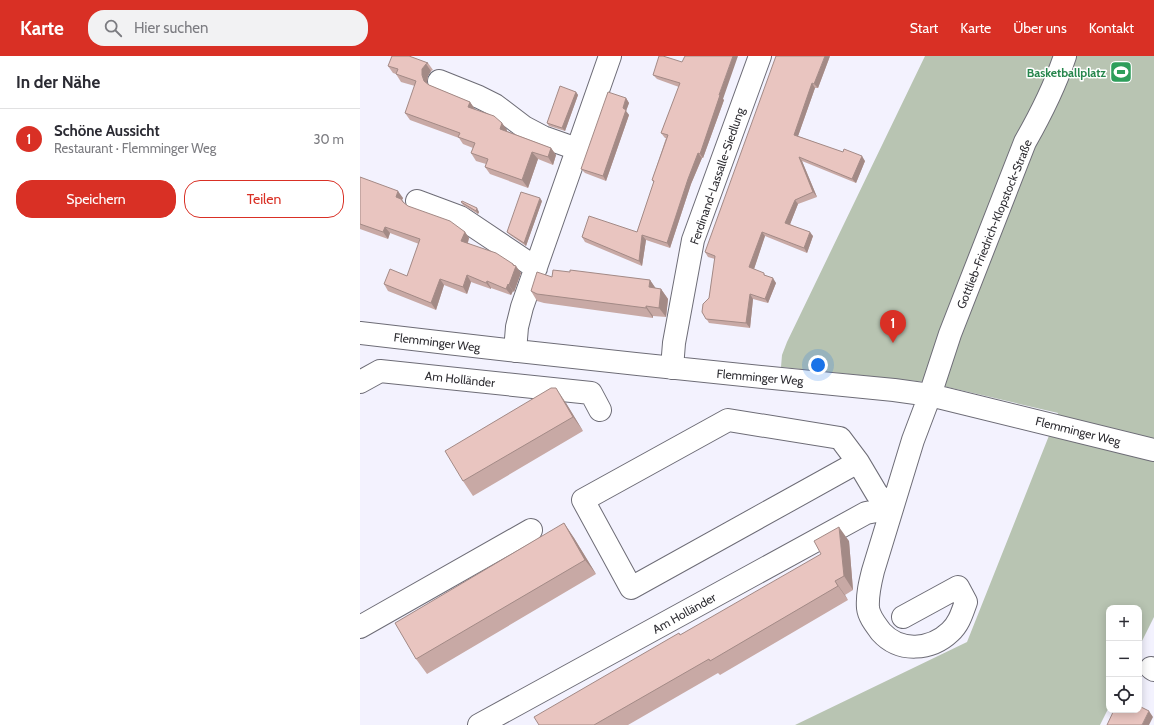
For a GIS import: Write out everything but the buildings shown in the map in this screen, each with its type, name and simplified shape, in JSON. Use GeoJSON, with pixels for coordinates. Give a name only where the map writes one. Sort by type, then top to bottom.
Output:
{"type":"FeatureCollection","features":[{"type":"Feature","properties":{"kind":"street"},"geometry":{"type":"LineString","coordinates":[[515,351],[517,327],[521,312],[610,56]]}},
{"type":"Feature","properties":{"kind":"street","name":"Ferdinand-Lassalle-Siedlung"},"geometry":{"type":"LineString","coordinates":[[672,368],[674,343],[693,240],[760,56]]}},
{"type":"Feature","properties":{"kind":"street","name":"Gottlieb-Friedrich-Klopstock-Straße"},"geometry":{"type":"LineString","coordinates":[[930,395],[950,334],[1025,142],[1040,116],[1057,80],[1065,56]]}},
{"type":"Feature","properties":{"kind":"street"},"geometry":{"type":"LineString","coordinates":[[439,81],[479,97],[494,105],[536,134],[577,149]]}},
{"type":"Feature","properties":{"kind":"street"},"geometry":{"type":"LineString","coordinates":[[417,200],[460,217],[536,268]]}},
{"type":"Feature","properties":{"kind":"street","name":"Flemminger Weg"},"geometry":{"type":"LineString","coordinates":[[360,333],[930,395],[1154,450]]}},
{"type":"Feature","properties":{"kind":"street","name":"Am Holländer"},"geometry":{"type":"LineString","coordinates":[[360,382],[380,370],[591,393],[600,410]]}},
{"type":"Feature","properties":{"kind":"street"},"geometry":{"type":"LineString","coordinates":[[903,617],[958,586],[966,602],[959,621],[950,632],[938,641],[925,646],[911,647],[897,643],[885,636],[873,622],[868,609],[868,591],[873,571],[913,440],[930,395]]}},
{"type":"Feature","properties":{"kind":"street"},"geometry":{"type":"LineString","coordinates":[[858,462],[632,588],[583,500],[728,420],[840,438],[858,462],[877,494],[892,508]]}},
{"type":"Feature","properties":{"kind":"street","name":"Am Holländer"},"geometry":{"type":"LineString","coordinates":[[479,725],[866,513],[892,508]]}},
{"type":"Feature","properties":{"kind":"street"},"geometry":{"type":"LineString","coordinates":[[360,627],[531,530]]}},
{"type":"Feature","properties":{"kind":"green space"},"geometry":{"type":"Polygon","coordinates":[[[925,56],[1154,56],[1154,617],[1142,641],[1142,605],[1106,605],[1106,713],[1100,725],[795,725],[967,642],[1058,413],[926,382],[781,367],[782,355],[925,56]]]}},
{"type":"Feature","properties":{"kind":"place","name":"Basketballplatz"},"geometry":{"type":"Point","coordinates":[1121,72]}},
{"type":"Feature","properties":{"kind":"place","name":"Schöne Aussicht"},"geometry":{"type":"Point","coordinates":[893,343]}}]}
